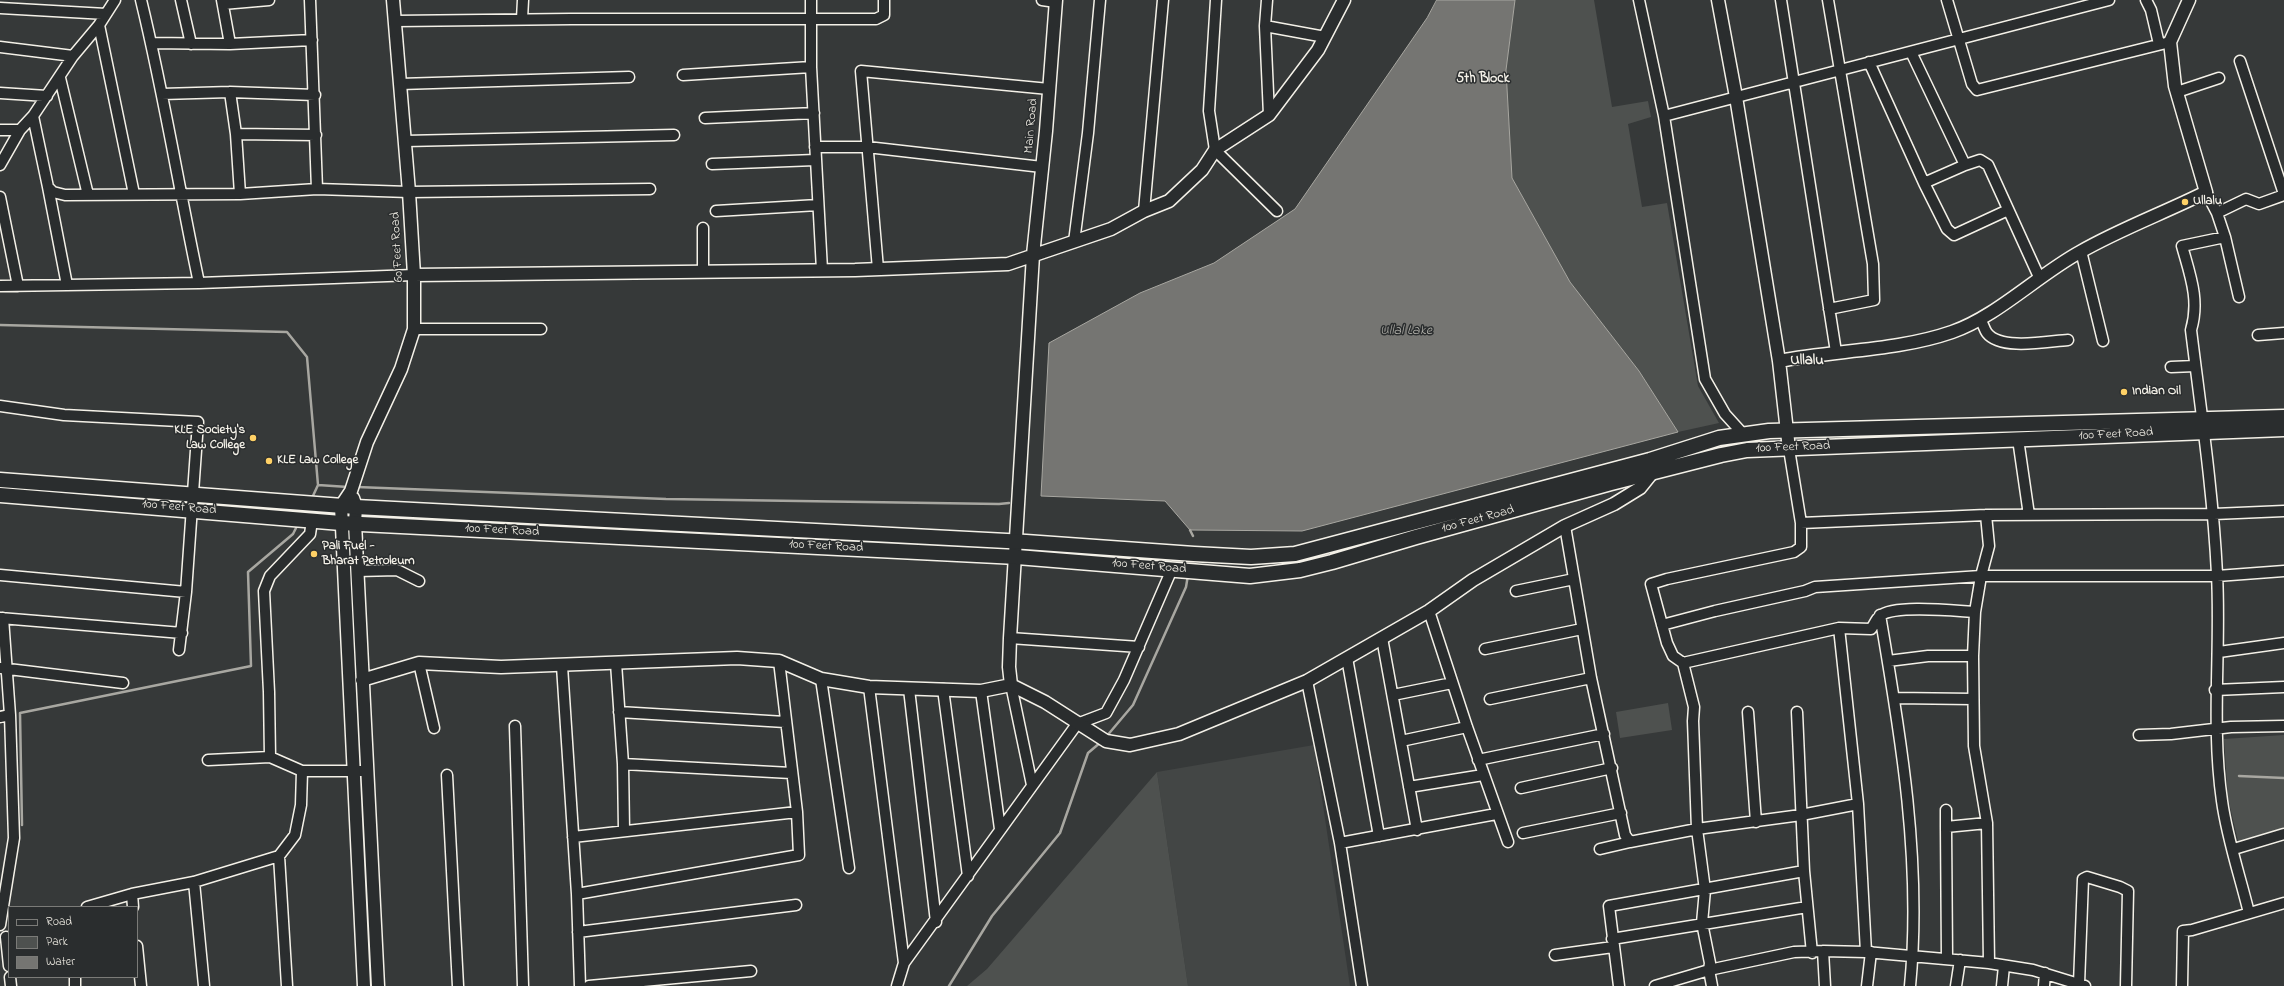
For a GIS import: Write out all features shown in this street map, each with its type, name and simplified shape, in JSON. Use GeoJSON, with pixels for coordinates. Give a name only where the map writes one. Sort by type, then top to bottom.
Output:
{"type":"FeatureCollection","features":[{"type":"Feature","properties":{"kind":"main road","name":"100 Feet Road"},"geometry":{"type":"LineString","coordinates":[[0,495],[192,502],[309,504],[1018,542],[1251,557],[1295,554],[1652,466],[1747,450],[2018,439],[2202,425],[2284,417]]}},
{"type":"Feature","properties":{"kind":"main road","name":"100 Feet Road"},"geometry":{"type":"LineString","coordinates":[[0,480],[192,502],[304,520],[1017,557],[1250,576],[1300,570],[1652,466],[1719,438],[1788,430],[2202,425],[2284,428]]}},
{"type":"Feature","properties":{"kind":"street"},"geometry":{"type":"LineString","coordinates":[[0,165],[20,130],[33,116],[60,78],[72,56],[100,25],[115,0]]}},
{"type":"Feature","properties":{"kind":"street"},"geometry":{"type":"LineString","coordinates":[[141,0],[152,44],[180,194],[199,283]]}},
{"type":"Feature","properties":{"kind":"street"},"geometry":{"type":"LineString","coordinates":[[181,0],[191,44]]}},
{"type":"Feature","properties":{"kind":"street"},"geometry":{"type":"LineString","coordinates":[[230,44],[222,2],[269,0]]}},
{"type":"Feature","properties":{"kind":"street"},"geometry":{"type":"LineString","coordinates":[[310,0],[315,95],[317,189]]}},
{"type":"Feature","properties":{"kind":"street","name":"60 Feet Road"},"geometry":{"type":"LineString","coordinates":[[341,506],[352,488],[367,442],[400,369],[414,329],[414,275],[409,192],[393,0]]}},
{"type":"Feature","properties":{"kind":"street"},"geometry":{"type":"LineString","coordinates":[[522,19],[523,0]]}},
{"type":"Feature","properties":{"kind":"street"},"geometry":{"type":"LineString","coordinates":[[811,0],[811,67],[822,270]]}},
{"type":"Feature","properties":{"kind":"street"},"geometry":{"type":"LineString","coordinates":[[395,21],[522,19],[876,19],[884,15],[884,0]]}},
{"type":"Feature","properties":{"kind":"street"},"geometry":{"type":"LineString","coordinates":[[1042,0],[1056,1]]}},
{"type":"Feature","properties":{"kind":"street"},"geometry":{"type":"LineString","coordinates":[[1074,242],[1088,133],[1100,0]]}},
{"type":"Feature","properties":{"kind":"street"},"geometry":{"type":"LineString","coordinates":[[1144,211],[1163,0]]}},
{"type":"Feature","properties":{"kind":"street"},"geometry":{"type":"LineString","coordinates":[[1216,0],[1209,111],[1215,150],[1277,211]]}},
{"type":"Feature","properties":{"kind":"street"},"geometry":{"type":"LineString","coordinates":[[1267,0],[1265,26],[1269,115]]}},
{"type":"Feature","properties":{"kind":"street"},"geometry":{"type":"LineString","coordinates":[[0,286],[199,283],[414,275],[878,269],[1008,264],[1111,230],[1144,211],[1168,201],[1202,170],[1215,150],[1269,115],[1325,37],[1344,0]]}},
{"type":"Feature","properties":{"kind":"street"},"geometry":{"type":"LineString","coordinates":[[1639,0],[1664,116],[1705,379],[1724,414],[1744,435]]}},
{"type":"Feature","properties":{"kind":"street"},"geometry":{"type":"LineString","coordinates":[[1712,986],[1709,970],[1710,963],[1702,923],[1705,890],[1698,829],[1693,721],[1694,707],[1682,663],[1673,656],[1662,625],[1651,584],[1667,578],[1794,552],[1801,547],[1801,523],[1789,449],[1779,361],[1736,97],[1718,0]]}},
{"type":"Feature","properties":{"kind":"street"},"geometry":{"type":"LineString","coordinates":[[1781,0],[1836,352]]}},
{"type":"Feature","properties":{"kind":"street"},"geometry":{"type":"LineString","coordinates":[[1828,0],[1872,264],[1874,300],[1829,309]]}},
{"type":"Feature","properties":{"kind":"street"},"geometry":{"type":"LineString","coordinates":[[1947,0],[1972,84],[1979,90],[2164,43],[2188,0]]}},
{"type":"Feature","properties":{"kind":"street"},"geometry":{"type":"LineString","coordinates":[[1664,116],[2110,0]]}},
{"type":"Feature","properties":{"kind":"street"},"geometry":{"type":"LineString","coordinates":[[2146,0],[2164,43],[2206,192],[2217,213],[2225,237],[2239,297]]}},
{"type":"Feature","properties":{"kind":"street","name":"Main Road"},"geometry":{"type":"LineString","coordinates":[[1012,685],[1009,667],[1010,638],[1018,542],[1033,255],[1056,1]]}},
{"type":"Feature","properties":{"kind":"street"},"geometry":{"type":"LineString","coordinates":[[0,8],[106,14]]}},
{"type":"Feature","properties":{"kind":"street"},"geometry":{"type":"LineString","coordinates":[[100,25],[134,194]]}},
{"type":"Feature","properties":{"kind":"street"},"geometry":{"type":"LineString","coordinates":[[1265,26],[1325,37]]}},
{"type":"Feature","properties":{"kind":"street"},"geometry":{"type":"LineString","coordinates":[[152,44],[230,44],[312,40]]}},
{"type":"Feature","properties":{"kind":"street"},"geometry":{"type":"LineString","coordinates":[[0,47],[72,56]]}},
{"type":"Feature","properties":{"kind":"street"},"geometry":{"type":"LineString","coordinates":[[1911,52],[1965,165]]}},
{"type":"Feature","properties":{"kind":"street"},"geometry":{"type":"LineString","coordinates":[[1869,62],[1924,183],[1947,229],[1954,235],[2008,210]]}},
{"type":"Feature","properties":{"kind":"street"},"geometry":{"type":"LineString","coordinates":[[2217,213],[2246,199],[2259,204],[2284,194],[2240,62]]}},
{"type":"Feature","properties":{"kind":"street"},"geometry":{"type":"LineString","coordinates":[[683,75],[811,67]]}},
{"type":"Feature","properties":{"kind":"street"},"geometry":{"type":"LineString","coordinates":[[878,269],[861,71],[1049,89]]}},
{"type":"Feature","properties":{"kind":"street"},"geometry":{"type":"LineString","coordinates":[[400,84],[629,77]]}},
{"type":"Feature","properties":{"kind":"street"},"geometry":{"type":"LineString","coordinates":[[60,78],[88,195]]}},
{"type":"Feature","properties":{"kind":"street"},"geometry":{"type":"LineString","coordinates":[[2177,92],[2219,78]]}},
{"type":"Feature","properties":{"kind":"street"},"geometry":{"type":"LineString","coordinates":[[162,94],[230,92],[315,95]]}},
{"type":"Feature","properties":{"kind":"street"},"geometry":{"type":"LineString","coordinates":[[230,92],[236,134],[240,194]]}},
{"type":"Feature","properties":{"kind":"street"},"geometry":{"type":"LineString","coordinates":[[0,93],[47,96]]}},
{"type":"Feature","properties":{"kind":"street"},"geometry":{"type":"LineString","coordinates":[[705,118],[814,113]]}},
{"type":"Feature","properties":{"kind":"street"},"geometry":{"type":"LineString","coordinates":[[33,116],[67,285]]}},
{"type":"Feature","properties":{"kind":"street"},"geometry":{"type":"LineString","coordinates":[[0,130],[20,130]]}},
{"type":"Feature","properties":{"kind":"street"},"geometry":{"type":"LineString","coordinates":[[236,134],[316,135]]}},
{"type":"Feature","properties":{"kind":"street"},"geometry":{"type":"LineString","coordinates":[[405,141],[674,135]]}},
{"type":"Feature","properties":{"kind":"street"},"geometry":{"type":"LineString","coordinates":[[815,147],[867,147],[1042,167]]}},
{"type":"Feature","properties":{"kind":"street"},"geometry":{"type":"LineString","coordinates":[[712,164],[815,160]]}},
{"type":"Feature","properties":{"kind":"street"},"geometry":{"type":"LineString","coordinates":[[1924,183],[1980,160],[1988,165],[2039,277]]}},
{"type":"Feature","properties":{"kind":"street"},"geometry":{"type":"LineString","coordinates":[[48,187],[53,192],[65,195],[240,194],[317,189],[409,192],[650,189]]}},
{"type":"Feature","properties":{"kind":"street"},"geometry":{"type":"LineString","coordinates":[[1779,361],[1836,352],[1885,347],[1952,332],[1980,319],[2039,277],[2081,251],[2206,192]]}},
{"type":"Feature","properties":{"kind":"street"},"geometry":{"type":"LineString","coordinates":[[0,197],[18,286]]}},
{"type":"Feature","properties":{"kind":"street"},"geometry":{"type":"LineString","coordinates":[[716,212],[818,205]]}},
{"type":"Feature","properties":{"kind":"street"},"geometry":{"type":"LineString","coordinates":[[703,271],[704,228]]}},
{"type":"Feature","properties":{"kind":"street"},"geometry":{"type":"LineString","coordinates":[[2225,237],[2182,246],[2193,285],[2196,313],[2191,330],[2214,514],[2219,652],[2216,690],[2216,729],[2222,802],[2249,913]]}},
{"type":"Feature","properties":{"kind":"street"},"geometry":{"type":"LineString","coordinates":[[2081,251],[2102,340]]}},
{"type":"Feature","properties":{"kind":"street"},"geometry":{"type":"LineString","coordinates":[[1980,319],[1988,334],[2000,340],[2014,344],[2068,340]]}},
{"type":"Feature","properties":{"kind":"street"},"geometry":{"type":"LineString","coordinates":[[414,329],[541,329]]}},
{"type":"Feature","properties":{"kind":"street"},"geometry":{"type":"LineString","coordinates":[[2258,335],[2284,333]]}},
{"type":"Feature","properties":{"kind":"street"},"geometry":{"type":"LineString","coordinates":[[2171,367],[2195,366]]}},
{"type":"Feature","properties":{"kind":"street"},"geometry":{"type":"LineString","coordinates":[[0,406],[64,415],[198,422],[186,592],[179,650]]}},
{"type":"Feature","properties":{"kind":"street"},"geometry":{"type":"LineString","coordinates":[[2018,439],[2029,515]]}},
{"type":"Feature","properties":{"kind":"street"},"geometry":{"type":"LineString","coordinates":[[362,680],[419,663],[502,667],[562,666],[737,658],[779,661],[821,679],[869,687],[981,691],[1012,685],[1044,702],[1106,741],[1130,745],[1179,734],[1307,680],[1429,611],[1473,580],[1566,526],[1614,504],[1640,488],[1652,466]]}},
{"type":"Feature","properties":{"kind":"street"},"geometry":{"type":"LineString","coordinates":[[352,488],[356,507],[348,523],[354,771],[364,986]]}},
{"type":"Feature","properties":{"kind":"street"},"geometry":{"type":"LineString","coordinates":[[341,506],[348,523],[357,571],[378,986]]}},
{"type":"Feature","properties":{"kind":"street"},"geometry":{"type":"LineString","coordinates":[[1801,523],[1986,515],[2214,514],[2284,511]]}},
{"type":"Feature","properties":{"kind":"street"},"geometry":{"type":"LineString","coordinates":[[1986,515],[1989,546],[1980,576],[1975,612],[1973,699],[1974,746],[1987,823],[1989,963]]}},
{"type":"Feature","properties":{"kind":"street"},"geometry":{"type":"LineString","coordinates":[[270,757],[269,692],[264,591],[270,576],[310,534],[304,520]]}},
{"type":"Feature","properties":{"kind":"street"},"geometry":{"type":"LineString","coordinates":[[1566,526],[1591,678],[1626,835],[1630,842]]}},
{"type":"Feature","properties":{"kind":"street"},"geometry":{"type":"LineString","coordinates":[[357,571],[398,570],[419,581]]}},
{"type":"Feature","properties":{"kind":"street"},"geometry":{"type":"LineString","coordinates":[[897,986],[904,963],[936,922],[1000,829],[1077,724],[1106,712],[1115,699],[1139,647],[1183,570]]}},
{"type":"Feature","properties":{"kind":"street"},"geometry":{"type":"LineString","coordinates":[[1662,625],[1715,611],[1805,591],[1815,586],[1980,576],[2217,576],[2284,571]]}},
{"type":"Feature","properties":{"kind":"street"},"geometry":{"type":"LineString","coordinates":[[0,575],[186,592]]}},
{"type":"Feature","properties":{"kind":"street"},"geometry":{"type":"LineString","coordinates":[[1516,591],[1574,579]]}},
{"type":"Feature","properties":{"kind":"street"},"geometry":{"type":"LineString","coordinates":[[1682,663],[1839,628],[1871,629],[1880,615],[1905,609],[1975,612]]}},
{"type":"Feature","properties":{"kind":"street"},"geometry":{"type":"LineString","coordinates":[[1429,611],[1496,814],[1508,842]]}},
{"type":"Feature","properties":{"kind":"street"},"geometry":{"type":"LineString","coordinates":[[1880,615],[1900,736],[1912,871],[1913,956],[1910,986]]}},
{"type":"Feature","properties":{"kind":"street"},"geometry":{"type":"LineString","coordinates":[[0,925],[14,838],[10,715],[3,669],[1,618],[182,633]]}},
{"type":"Feature","properties":{"kind":"street"},"geometry":{"type":"LineString","coordinates":[[1839,628],[1858,804],[1868,952],[1867,986]]}},
{"type":"Feature","properties":{"kind":"street"},"geometry":{"type":"LineString","coordinates":[[1485,649],[1582,629]]}},
{"type":"Feature","properties":{"kind":"street"},"geometry":{"type":"LineString","coordinates":[[1010,638],[1139,647]]}},
{"type":"Feature","properties":{"kind":"street"},"geometry":{"type":"LineString","coordinates":[[1382,638],[1417,830]]}},
{"type":"Feature","properties":{"kind":"street"},"geometry":{"type":"LineString","coordinates":[[2219,652],[2284,643]]}},
{"type":"Feature","properties":{"kind":"street"},"geometry":{"type":"LineString","coordinates":[[1888,661],[1928,656],[1973,656]]}},
{"type":"Feature","properties":{"kind":"street"},"geometry":{"type":"LineString","coordinates":[[1347,658],[1378,836]]}},
{"type":"Feature","properties":{"kind":"street"},"geometry":{"type":"LineString","coordinates":[[577,894],[799,855],[797,812],[791,773],[779,661]]}},
{"type":"Feature","properties":{"kind":"street"},"geometry":{"type":"LineString","coordinates":[[419,663],[434,728]]}},
{"type":"Feature","properties":{"kind":"street"},"geometry":{"type":"LineString","coordinates":[[616,663],[623,764],[624,830]]}},
{"type":"Feature","properties":{"kind":"street"},"geometry":{"type":"LineString","coordinates":[[562,666],[577,894],[580,986]]}},
{"type":"Feature","properties":{"kind":"street"},"geometry":{"type":"LineString","coordinates":[[3,669],[123,683]]}},
{"type":"Feature","properties":{"kind":"street"},"geometry":{"type":"LineString","coordinates":[[1490,699],[1591,678]]}},
{"type":"Feature","properties":{"kind":"street"},"geometry":{"type":"LineString","coordinates":[[821,679],[849,868]]}},
{"type":"Feature","properties":{"kind":"street"},"geometry":{"type":"LineString","coordinates":[[1307,680],[1340,843],[1362,986]]}},
{"type":"Feature","properties":{"kind":"street"},"geometry":{"type":"LineString","coordinates":[[1393,695],[1452,683]]}},
{"type":"Feature","properties":{"kind":"street"},"geometry":{"type":"LineString","coordinates":[[1012,685],[1032,785]]}},
{"type":"Feature","properties":{"kind":"street"},"geometry":{"type":"LineString","coordinates":[[869,687],[904,963]]}},
{"type":"Feature","properties":{"kind":"street"},"geometry":{"type":"LineString","coordinates":[[2216,690],[2284,687]]}},
{"type":"Feature","properties":{"kind":"street"},"geometry":{"type":"LineString","coordinates":[[909,689],[936,922]]}},
{"type":"Feature","properties":{"kind":"street"},"geometry":{"type":"LineString","coordinates":[[943,689],[968,876]]}},
{"type":"Feature","properties":{"kind":"street"},"geometry":{"type":"LineString","coordinates":[[981,691],[1000,829]]}},
{"type":"Feature","properties":{"kind":"street"},"geometry":{"type":"LineString","coordinates":[[1894,698],[1973,699]]}},
{"type":"Feature","properties":{"kind":"street"},"geometry":{"type":"LineString","coordinates":[[619,712],[785,722]]}},
{"type":"Feature","properties":{"kind":"street"},"geometry":{"type":"LineString","coordinates":[[1748,712],[1756,822]]}},
{"type":"Feature","properties":{"kind":"street"},"geometry":{"type":"LineString","coordinates":[[1797,712],[1804,871],[1812,953]]}},
{"type":"Feature","properties":{"kind":"street"},"geometry":{"type":"LineString","coordinates":[[0,717],[10,715]]}},
{"type":"Feature","properties":{"kind":"street"},"geometry":{"type":"LineString","coordinates":[[515,726],[523,986]]}},
{"type":"Feature","properties":{"kind":"street"},"geometry":{"type":"LineString","coordinates":[[2139,735],[2171,734],[2216,729],[2284,726]]}},
{"type":"Feature","properties":{"kind":"street"},"geometry":{"type":"LineString","coordinates":[[1401,741],[1467,727]]}},
{"type":"Feature","properties":{"kind":"street"},"geometry":{"type":"LineString","coordinates":[[1478,760],[1604,734]]}},
{"type":"Feature","properties":{"kind":"street"},"geometry":{"type":"LineString","coordinates":[[208,760],[270,757],[302,771],[367,771]]}},
{"type":"Feature","properties":{"kind":"street"},"geometry":{"type":"LineString","coordinates":[[623,764],[791,773]]}},
{"type":"Feature","properties":{"kind":"street"},"geometry":{"type":"LineString","coordinates":[[1521,788],[1612,768]]}},
{"type":"Feature","properties":{"kind":"street"},"geometry":{"type":"LineString","coordinates":[[90,906],[132,894],[194,882],[279,856],[295,835],[301,805],[302,771]]}},
{"type":"Feature","properties":{"kind":"street"},"geometry":{"type":"LineString","coordinates":[[447,775],[458,986]]}},
{"type":"Feature","properties":{"kind":"street"},"geometry":{"type":"LineString","coordinates":[[1409,787],[1483,775]]}},
{"type":"Feature","properties":{"kind":"street"},"geometry":{"type":"LineString","coordinates":[[1600,849],[1698,829],[1801,815],[1858,804]]}},
{"type":"Feature","properties":{"kind":"street"},"geometry":{"type":"LineString","coordinates":[[1946,810],[1947,959]]}},
{"type":"Feature","properties":{"kind":"street"},"geometry":{"type":"LineString","coordinates":[[573,837],[624,830],[797,812]]}},
{"type":"Feature","properties":{"kind":"street"},"geometry":{"type":"LineString","coordinates":[[1523,833],[1621,813]]}},
{"type":"Feature","properties":{"kind":"street"},"geometry":{"type":"LineString","coordinates":[[1340,843],[1417,830],[1496,814]]}},
{"type":"Feature","properties":{"kind":"street"},"geometry":{"type":"LineString","coordinates":[[1946,827],[1987,823]]}},
{"type":"Feature","properties":{"kind":"street"},"geometry":{"type":"LineString","coordinates":[[2234,849],[2284,834]]}},
{"type":"Feature","properties":{"kind":"street"},"geometry":{"type":"LineString","coordinates":[[279,856],[287,986]]}},
{"type":"Feature","properties":{"kind":"street"},"geometry":{"type":"LineString","coordinates":[[1619,986],[1609,906],[1705,890],[1804,871]]}},
{"type":"Feature","properties":{"kind":"street"},"geometry":{"type":"LineString","coordinates":[[1655,986],[1709,970],[1794,952],[1812,953],[1823,951],[1868,952],[1989,963],[2033,970],[2082,985],[2083,879],[2087,877],[2120,886],[2128,891],[2126,986]]}},
{"type":"Feature","properties":{"kind":"street"},"geometry":{"type":"LineString","coordinates":[[194,882],[204,986]]}},
{"type":"Feature","properties":{"kind":"street"},"geometry":{"type":"LineString","coordinates":[[132,894],[133,906]]}},
{"type":"Feature","properties":{"kind":"street"},"geometry":{"type":"LineString","coordinates":[[2182,986],[2184,931],[2284,903]]}},
{"type":"Feature","properties":{"kind":"street"},"geometry":{"type":"LineString","coordinates":[[578,932],[796,904]]}},
{"type":"Feature","properties":{"kind":"street"},"geometry":{"type":"LineString","coordinates":[[1555,955],[1702,923],[1807,907]]}},
{"type":"Feature","properties":{"kind":"street"},"geometry":{"type":"LineString","coordinates":[[5,938],[8,959]]}},
{"type":"Feature","properties":{"kind":"street"},"geometry":{"type":"LineString","coordinates":[[1823,951],[1825,986]]}},
{"type":"Feature","properties":{"kind":"street"},"geometry":{"type":"LineString","coordinates":[[138,956],[141,986]]}},
{"type":"Feature","properties":{"kind":"street"},"geometry":{"type":"LineString","coordinates":[[1956,986],[1960,960]]}},
{"type":"Feature","properties":{"kind":"street"},"geometry":{"type":"LineString","coordinates":[[2002,986],[2004,966]]}},
{"type":"Feature","properties":{"kind":"street"},"geometry":{"type":"LineString","coordinates":[[589,986],[751,971]]}},
{"type":"Feature","properties":{"kind":"street"},"geometry":{"type":"LineString","coordinates":[[2044,986],[2045,974]]}},
{"type":"Feature","properties":{"kind":"shaded area"},"geometry":{"type":"Polygon","coordinates":[[[1314,745],[1350,986],[1188,986],[1157,772],[1314,745]]]}},
{"type":"Feature","properties":{"kind":"green space"},"geometry":{"type":"Polygon","coordinates":[[[1515,0],[1594,0],[1612,107],[1648,101],[1651,117],[1628,124],[1642,207],[1667,203],[1698,386],[1719,423],[1678,432],[1639,371],[1570,282],[1512,178],[1506,70],[1515,0]]]}},
{"type":"Feature","properties":{"kind":"green space"},"geometry":{"type":"Polygon","coordinates":[[[1668,703],[1672,730],[1620,738],[1616,712],[1668,703]]]}},
{"type":"Feature","properties":{"kind":"green space"},"geometry":{"type":"Polygon","coordinates":[[[2284,735],[2284,828],[2238,841],[2228,798],[2224,739],[2284,735]]]}},
{"type":"Feature","properties":{"kind":"green space"},"geometry":{"type":"Polygon","coordinates":[[[1157,772],[1188,986],[967,986],[987,969],[1157,772]]]}},
{"type":"Feature","properties":{"kind":"water","name":"Ullal Lake"},"geometry":{"type":"Polygon","coordinates":[[[1437,0],[1515,0],[1506,70],[1512,178],[1570,282],[1639,371],[1678,432],[1302,531],[1190,530],[1165,501],[1041,496],[1049,343],[1140,293],[1214,263],[1295,209],[1427,18],[1437,0]]]}},
{"type":"Feature","properties":{"kind":"waterway"},"geometry":{"type":"LineString","coordinates":[[0,325],[287,332],[307,357],[318,485],[348,487]]}},
{"type":"Feature","properties":{"kind":"waterway"},"geometry":{"type":"LineString","coordinates":[[312,498],[318,485]]}},
{"type":"Feature","properties":{"kind":"waterway"},"geometry":{"type":"LineString","coordinates":[[357,487],[666,499],[1009,503]]}},
{"type":"Feature","properties":{"kind":"waterway"},"geometry":{"type":"LineString","coordinates":[[22,825],[20,713],[251,666],[248,572],[293,534],[298,524]]}},
{"type":"Feature","properties":{"kind":"waterway"},"geometry":{"type":"LineString","coordinates":[[1190,530],[1193,536]]}},
{"type":"Feature","properties":{"kind":"waterway"},"geometry":{"type":"LineString","coordinates":[[1106,737],[1133,705],[1186,587],[1188,575]]}},
{"type":"Feature","properties":{"kind":"waterway"},"geometry":{"type":"LineString","coordinates":[[949,986],[992,916],[1060,833],[1088,753],[1101,742]]}},
{"type":"Feature","properties":{"kind":"waterway"},"geometry":{"type":"LineString","coordinates":[[2239,776],[2284,778]]}},
{"type":"Feature","properties":{"kind":"place","name":"Ullalu"},"geometry":{"type":"Point","coordinates":[2185,202]}},
{"type":"Feature","properties":{"kind":"place","name":"Indian Oil"},"geometry":{"type":"Point","coordinates":[2124,392]}},
{"type":"Feature","properties":{"kind":"place","name":"KLE Society's Law College"},"geometry":{"type":"Point","coordinates":[253,438]}},
{"type":"Feature","properties":{"kind":"place","name":"KLE Law College"},"geometry":{"type":"Point","coordinates":[269,461]}},
{"type":"Feature","properties":{"kind":"place","name":"Pali Fuel - Bharat Petroleum"},"geometry":{"type":"Point","coordinates":[314,554]}},
{"type":"Feature","properties":{"kind":"district","name":"5th Block"},"geometry":{"type":"Point","coordinates":[1483,80]}},
{"type":"Feature","properties":{"kind":"district","name":"Ullalu"},"geometry":{"type":"Point","coordinates":[1807,362]}}]}
